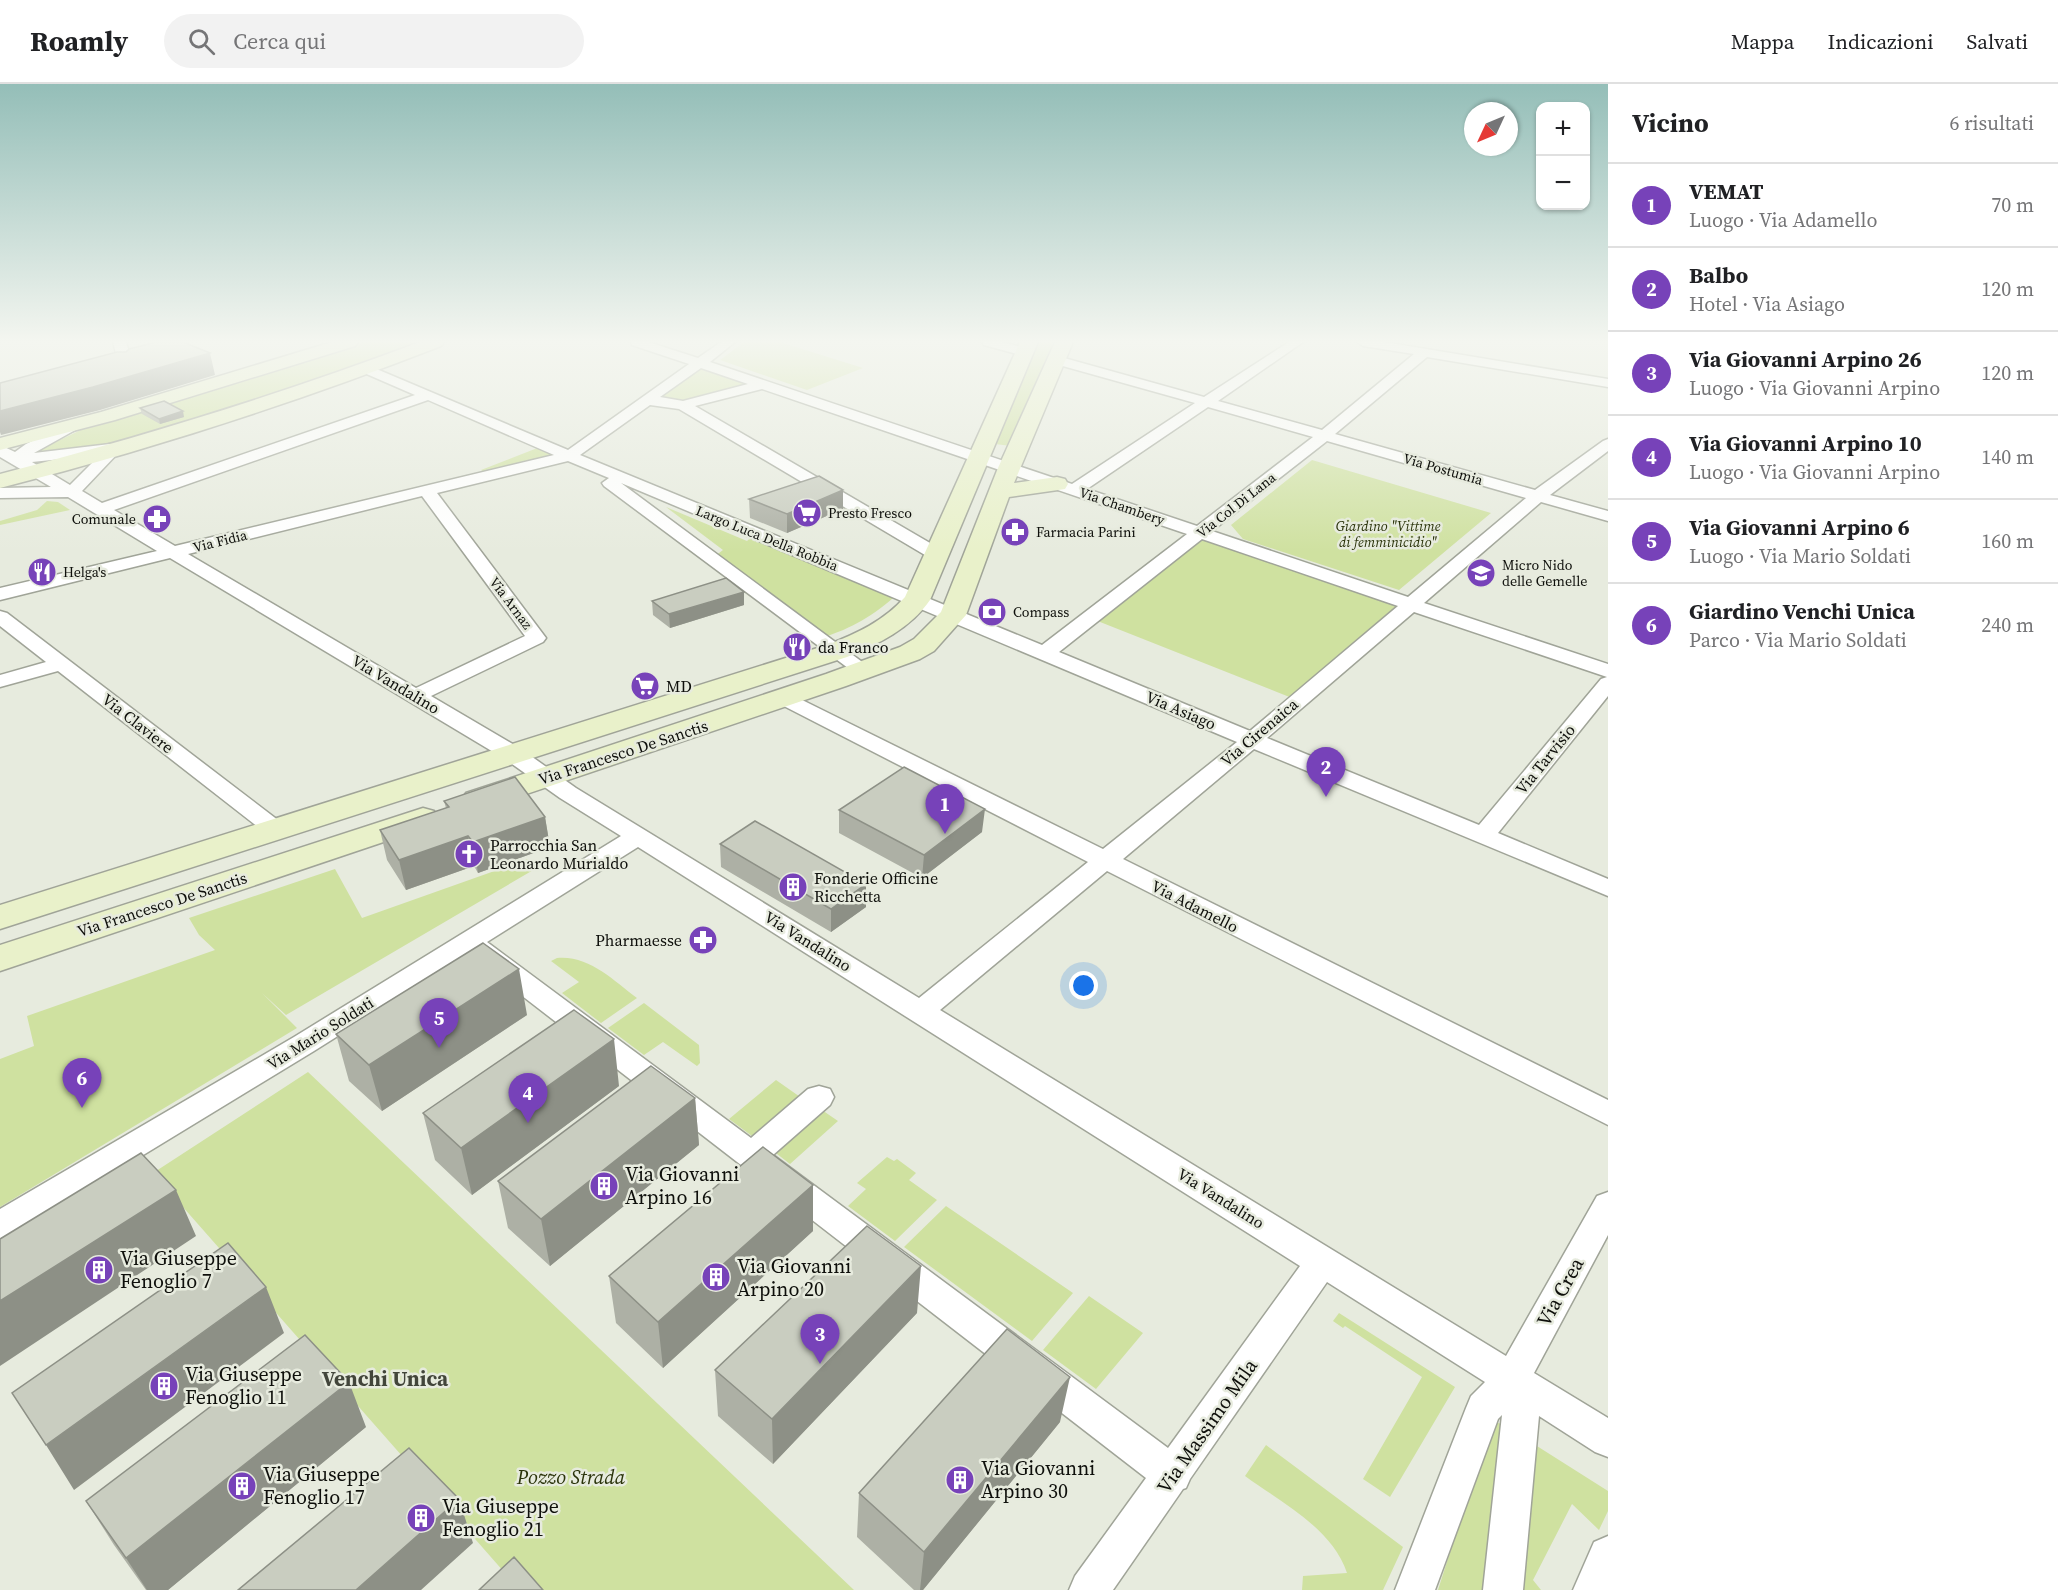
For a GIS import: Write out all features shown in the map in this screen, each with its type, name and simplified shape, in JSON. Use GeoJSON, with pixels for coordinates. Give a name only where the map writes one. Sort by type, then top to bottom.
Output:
{"type":"FeatureCollection","features":[{"type":"Feature","properties":{"kind":"main road"},"geometry":{"type":"LineString","coordinates":[[0,444],[119,412]]}},
{"type":"Feature","properties":{"kind":"main road"},"geometry":{"type":"LineString","coordinates":[[0,481],[235,412]]}},
{"type":"Feature","properties":{"kind":"main road","name":"Via Francesco De Sanctis"},"geometry":{"type":"LineString","coordinates":[[0,917],[837,651],[882,630],[908,611],[917,600],[997,412]]}},
{"type":"Feature","properties":{"kind":"main road","name":"Via Francesco De Sanctis"},"geometry":{"type":"LineString","coordinates":[[0,958],[545,778],[910,653],[930,639],[953,615],[1009,468],[1033,412]]}},
{"type":"Feature","properties":{"kind":"main road"},"geometry":{"type":"LineString","coordinates":[[1000,492],[1065,487]]}},
{"type":"Feature","properties":{"kind":"street"},"geometry":{"type":"LineString","coordinates":[[101,508],[379,412]]}},
{"type":"Feature","properties":{"kind":"street"},"geometry":{"type":"LineString","coordinates":[[469,412],[575,459],[606,430],[631,412]]}},
{"type":"Feature","properties":{"kind":"street"},"geometry":{"type":"LineString","coordinates":[[695,412],[936,554]]}},
{"type":"Feature","properties":{"kind":"street","name":"Via Chambery"},"geometry":{"type":"LineString","coordinates":[[847,412],[1608,670]]}},
{"type":"Feature","properties":{"kind":"street"},"geometry":{"type":"LineString","coordinates":[[1065,487],[1188,412]]}},
{"type":"Feature","properties":{"kind":"street","name":"Via Postumia"},"geometry":{"type":"LineString","coordinates":[[1241,412],[1538,496]]}},
{"type":"Feature","properties":{"kind":"street","name":"Via Col Di Lana"},"geometry":{"type":"LineString","coordinates":[[1045,653],[1353,412]]}},
{"type":"Feature","properties":{"kind":"street"},"geometry":{"type":"LineString","coordinates":[[17,459],[31,447],[72,426]]}},
{"type":"Feature","properties":{"kind":"street","name":"Via Fidia"},"geometry":{"type":"LineString","coordinates":[[433,489],[545,445],[606,430]]}},
{"type":"Feature","properties":{"kind":"street"},"geometry":{"type":"LineString","coordinates":[[1538,496],[1608,444]]}},
{"type":"Feature","properties":{"kind":"street"},"geometry":{"type":"LineString","coordinates":[[17,459],[114,449]]}},
{"type":"Feature","properties":{"kind":"street"},"geometry":{"type":"LineString","coordinates":[[0,493],[72,492],[114,449]]}},
{"type":"Feature","properties":{"kind":"street","name":"Via Vandalino"},"geometry":{"type":"LineString","coordinates":[[0,450],[513,754],[545,778],[637,837],[1608,1439]]}},
{"type":"Feature","properties":{"kind":"street","name":"Via Fidia"},"geometry":{"type":"LineString","coordinates":[[0,594],[433,489],[575,459]]}},
{"type":"Feature","properties":{"kind":"street","name":"Largo Luca Della Robbia"},"geometry":{"type":"LineString","coordinates":[[575,459],[953,615]]}},
{"type":"Feature","properties":{"kind":"street","name":"Largo Luca Della Robbia"},"geometry":{"type":"LineString","coordinates":[[575,459],[863,670]]}},
{"type":"Feature","properties":{"kind":"street","name":"Via Arnaz"},"geometry":{"type":"LineString","coordinates":[[415,696],[536,638],[433,489]]}},
{"type":"Feature","properties":{"kind":"street"},"geometry":{"type":"LineString","coordinates":[[1538,496],[1608,516]]}},
{"type":"Feature","properties":{"kind":"street","name":"Via Cirenaica"},"geometry":{"type":"LineString","coordinates":[[921,1011],[1252,740],[1538,496]]}},
{"type":"Feature","properties":{"kind":"street","name":"Via Asiago"},"geometry":{"type":"LineString","coordinates":[[953,615],[1608,888]]}},
{"type":"Feature","properties":{"kind":"street","name":"Via Claviere"},"geometry":{"type":"LineString","coordinates":[[0,617],[275,829]]}},
{"type":"Feature","properties":{"kind":"street"},"geometry":{"type":"LineString","coordinates":[[0,681],[61,664]]}},
{"type":"Feature","properties":{"kind":"street","name":"Via Tarvisio"},"geometry":{"type":"LineString","coordinates":[[1483,836],[1608,683]]}},
{"type":"Feature","properties":{"kind":"street","name":"Via Adamello"},"geometry":{"type":"LineString","coordinates":[[783,698],[1608,1113]]}},
{"type":"Feature","properties":{"kind":"street","name":"Via Mario Soldati"},"geometry":{"type":"LineString","coordinates":[[0,1225],[304,1044],[637,837]]}},
{"type":"Feature","properties":{"kind":"street"},"geometry":{"type":"LineString","coordinates":[[468,941],[1173,1475]]}},
{"type":"Feature","properties":{"kind":"street"},"geometry":{"type":"LineString","coordinates":[[750,1156],[819,1097]]}},
{"type":"Feature","properties":{"kind":"street","name":"Via Crea"},"geometry":{"type":"LineString","coordinates":[[1512,1379],[1608,1205]]}},
{"type":"Feature","properties":{"kind":"street","name":"Via Massimo Mila"},"geometry":{"type":"LineString","coordinates":[[1089,1590],[1323,1261]]}},
{"type":"Feature","properties":{"kind":"street"},"geometry":{"type":"LineString","coordinates":[[1415,1590],[1484,1408],[1512,1379]]}},
{"type":"Feature","properties":{"kind":"street"},"geometry":{"type":"LineString","coordinates":[[1503,1590],[1521,1419],[1512,1379]]}},
{"type":"Feature","properties":{"kind":"street"},"geometry":{"type":"LineString","coordinates":[[1593,1590],[1608,1556]]}},
{"type":"Feature","properties":{"kind":"green space"},"geometry":{"type":"Polygon","coordinates":[[[135,412],[221,412],[128,442],[46,455],[33,453],[89,426],[135,412]]]}},
{"type":"Feature","properties":{"kind":"green space"},"geometry":{"type":"Polygon","coordinates":[[[1009,412],[1025,412],[1011,446],[995,444],[1009,412]]]}},
{"type":"Feature","properties":{"kind":"green space"},"geometry":{"type":"Polygon","coordinates":[[[545,445],[569,456],[489,475],[481,470],[545,445]]]}},
{"type":"Feature","properties":{"kind":"green space","name":"Giardino \"Vittime di femminicidio\""},"geometry":{"type":"Polygon","coordinates":[[[1312,460],[1491,513],[1399,590],[1243,539],[1231,525],[1312,460]]]}},
{"type":"Feature","properties":{"kind":"green space"},"geometry":{"type":"Polygon","coordinates":[[[47,501],[58,502],[70,510],[0,525],[0,521],[37,510],[47,501]]]}},
{"type":"Feature","properties":{"kind":"green space"},"geometry":{"type":"Polygon","coordinates":[[[666,507],[747,541],[756,533],[899,593],[862,620],[819,639],[711,559],[723,550],[666,507]]]}},
{"type":"Feature","properties":{"kind":"green space"},"geometry":{"type":"Polygon","coordinates":[[[1201,533],[1410,604],[1297,700],[1090,618],[1201,533]]]}},
{"type":"Feature","properties":{"kind":"green space"},"geometry":{"type":"Polygon","coordinates":[[[528,859],[535,869],[286,1015],[262,993],[297,1028],[0,1207],[0,1059],[34,1046],[27,1016],[215,950],[199,935],[189,918],[335,869],[362,918],[528,859]]]}},
{"type":"Feature","properties":{"kind":"green space"},"geometry":{"type":"Polygon","coordinates":[[[557,958],[580,960],[600,970],[637,998],[601,1023],[562,993],[579,982],[551,961],[557,958]]]}},
{"type":"Feature","properties":{"kind":"green space"},"geometry":{"type":"Polygon","coordinates":[[[644,1003],[699,1045],[700,1063],[697,1066],[663,1042],[644,1055],[608,1028],[644,1003]]]}},
{"type":"Feature","properties":{"kind":"green space","name":"Pozzo Strada"},"geometry":{"type":"Polygon","coordinates":[[[308,1072],[854,1590],[520,1590],[153,1173],[308,1072]]]}},
{"type":"Feature","properties":{"kind":"green space"},"geometry":{"type":"Polygon","coordinates":[[[776,1080],[803,1099],[756,1139],[729,1119],[776,1080]]]}},
{"type":"Feature","properties":{"kind":"green space"},"geometry":{"type":"Polygon","coordinates":[[[819,1108],[838,1121],[790,1164],[772,1150],[819,1108]]]}},
{"type":"Feature","properties":{"kind":"green space"},"geometry":{"type":"Polygon","coordinates":[[[887,1157],[894,1161],[897,1159],[916,1173],[909,1180],[937,1200],[895,1241],[848,1206],[866,1189],[857,1183],[887,1157]]]}},
{"type":"Feature","properties":{"kind":"green space"},"geometry":{"type":"Polygon","coordinates":[[[946,1206],[1073,1293],[1032,1341],[904,1247],[946,1206]]]}},
{"type":"Feature","properties":{"kind":"green space"},"geometry":{"type":"Polygon","coordinates":[[[1089,1296],[1143,1333],[1096,1389],[1043,1350],[1089,1296]]]}},
{"type":"Feature","properties":{"kind":"green space"},"geometry":{"type":"Polygon","coordinates":[[[1339,1313],[1455,1387],[1390,1497],[1363,1479],[1422,1377],[1345,1326],[1343,1328],[1333,1321],[1339,1313]]]}},
{"type":"Feature","properties":{"kind":"green space"},"geometry":{"type":"Polygon","coordinates":[[[1492,1420],[1501,1424],[1486,1590],[1438,1590],[1492,1420]]]}},
{"type":"Feature","properties":{"kind":"green space"},"geometry":{"type":"Polygon","coordinates":[[[1529,1441],[1608,1491],[1608,1511],[1599,1530],[1572,1504],[1533,1580],[1541,1590],[1519,1590],[1529,1441]]]}},
{"type":"Feature","properties":{"kind":"green space"},"geometry":{"type":"Polygon","coordinates":[[[1266,1445],[1403,1547],[1383,1590],[1302,1590],[1303,1576],[1347,1573],[1340,1557],[1318,1530],[1290,1507],[1245,1476],[1266,1445]]]}},
{"type":"Feature","properties":{"kind":"building"},"geometry":{"type":"Polygon","coordinates":[[[147,412],[179,412],[159,419],[147,412]]]}},
{"type":"Feature","properties":{"kind":"building"},"geometry":{"type":"Polygon","coordinates":[[[819,476],[843,490],[787,514],[749,499],[819,476]]]}},
{"type":"Feature","properties":{"kind":"building"},"geometry":{"type":"Polygon","coordinates":[[[726,578],[744,592],[669,614],[652,601],[726,578]]]}},
{"type":"Feature","properties":{"kind":"building"},"geometry":{"type":"Polygon","coordinates":[[[904,767],[985,809],[924,855],[839,810],[904,767]]]}},
{"type":"Feature","properties":{"kind":"building"},"geometry":{"type":"Polygon","coordinates":[[[515,777],[545,817],[473,842],[468,836],[399,860],[380,830],[449,807],[444,801],[515,777]]]}},
{"type":"Feature","properties":{"kind":"building"},"geometry":{"type":"Polygon","coordinates":[[[755,821],[866,884],[831,909],[720,844],[755,821]]]}},
{"type":"Feature","properties":{"kind":"building"},"geometry":{"type":"Polygon","coordinates":[[[483,943],[519,969],[369,1065],[336,1034],[483,943]]]}},
{"type":"Feature","properties":{"kind":"building"},"geometry":{"type":"Polygon","coordinates":[[[574,1010],[614,1039],[461,1148],[423,1113],[574,1010]]]}},
{"type":"Feature","properties":{"kind":"building"},"geometry":{"type":"Polygon","coordinates":[[[651,1066],[695,1098],[541,1219],[498,1181],[651,1066]]]}},
{"type":"Feature","properties":{"kind":"building"},"geometry":{"type":"Polygon","coordinates":[[[763,1147],[813,1185],[658,1322],[609,1276],[763,1147]]]}},
{"type":"Feature","properties":{"kind":"building"},"geometry":{"type":"Polygon","coordinates":[[[141,1153],[176,1190],[0,1301],[0,1239],[141,1153]]]}},
{"type":"Feature","properties":{"kind":"building"},"geometry":{"type":"Polygon","coordinates":[[[867,1226],[921,1266],[772,1419],[715,1370],[867,1226]]]}},
{"type":"Feature","properties":{"kind":"building"},"geometry":{"type":"Polygon","coordinates":[[[228,1243],[266,1287],[46,1445],[12,1393],[228,1243]]]}},
{"type":"Feature","properties":{"kind":"building"},"geometry":{"type":"Polygon","coordinates":[[[1007,1329],[1070,1377],[924,1552],[859,1493],[1007,1329]]]}},
{"type":"Feature","properties":{"kind":"building"},"geometry":{"type":"Polygon","coordinates":[[[305,1335],[349,1382],[126,1558],[86,1501],[305,1335]]]}},
{"type":"Feature","properties":{"kind":"building"},"geometry":{"type":"Polygon","coordinates":[[[409,1448],[459,1499],[356,1590],[238,1590],[409,1448]]]}},
{"type":"Feature","properties":{"kind":"building"},"geometry":{"type":"Polygon","coordinates":[[[514,1557],[543,1590],[479,1590],[514,1557]]]}},
{"type":"Feature","properties":{"kind":"place","name":"Presto Fresco"},"geometry":{"type":"Point","coordinates":[807,513]}},
{"type":"Feature","properties":{"kind":"place","name":"Comunale"},"geometry":{"type":"Point","coordinates":[157,519]}},
{"type":"Feature","properties":{"kind":"place","name":"Farmacia Parini"},"geometry":{"type":"Point","coordinates":[1015,532]}},
{"type":"Feature","properties":{"kind":"place","name":"Helga's"},"geometry":{"type":"Point","coordinates":[42,572]}},
{"type":"Feature","properties":{"kind":"place","name":"Micro Nido delle Gemelle"},"geometry":{"type":"Point","coordinates":[1481,573]}},
{"type":"Feature","properties":{"kind":"place","name":"Compass"},"geometry":{"type":"Point","coordinates":[992,612]}},
{"type":"Feature","properties":{"kind":"place","name":"da Franco"},"geometry":{"type":"Point","coordinates":[797,647]}},
{"type":"Feature","properties":{"kind":"place","name":"MD"},"geometry":{"type":"Point","coordinates":[645,686]}},
{"type":"Feature","properties":{"kind":"place","name":"Balbo"},"geometry":{"type":"Point","coordinates":[1326,797]}},
{"type":"Feature","properties":{"kind":"place","name":"VEMAT"},"geometry":{"type":"Point","coordinates":[945,834]}},
{"type":"Feature","properties":{"kind":"place","name":"Parrocchia San Leonardo Murialdo"},"geometry":{"type":"Point","coordinates":[469,854]}},
{"type":"Feature","properties":{"kind":"place","name":"Fonderie Officine Ricchetta"},"geometry":{"type":"Point","coordinates":[793,887]}},
{"type":"Feature","properties":{"kind":"place","name":"Pharmaesse"},"geometry":{"type":"Point","coordinates":[703,940]}},
{"type":"Feature","properties":{"kind":"place","name":"Via Giovanni Arpino 6"},"geometry":{"type":"Point","coordinates":[439,1048]}},
{"type":"Feature","properties":{"kind":"place","name":"Giardino Venchi Unica"},"geometry":{"type":"Point","coordinates":[82,1108]}},
{"type":"Feature","properties":{"kind":"place","name":"Via Giovanni Arpino 10"},"geometry":{"type":"Point","coordinates":[528,1123]}},
{"type":"Feature","properties":{"kind":"place","name":"Via Giovanni Arpino 16"},"geometry":{"type":"Point","coordinates":[604,1186]}},
{"type":"Feature","properties":{"kind":"place","name":"Via Giuseppe Fenoglio 7"},"geometry":{"type":"Point","coordinates":[99,1270]}},
{"type":"Feature","properties":{"kind":"place","name":"Via Giovanni Arpino 20"},"geometry":{"type":"Point","coordinates":[716,1277]}},
{"type":"Feature","properties":{"kind":"place","name":"Via Giovanni Arpino 26"},"geometry":{"type":"Point","coordinates":[820,1364]}},
{"type":"Feature","properties":{"kind":"place","name":"Via Giuseppe Fenoglio 11"},"geometry":{"type":"Point","coordinates":[164,1386]}},
{"type":"Feature","properties":{"kind":"place","name":"Via Giovanni Arpino 30"},"geometry":{"type":"Point","coordinates":[960,1480]}},
{"type":"Feature","properties":{"kind":"place","name":"Via Giuseppe Fenoglio 17"},"geometry":{"type":"Point","coordinates":[242,1486]}},
{"type":"Feature","properties":{"kind":"place","name":"Via Giuseppe Fenoglio 21"},"geometry":{"type":"Point","coordinates":[421,1518]}},
{"type":"Feature","properties":{"kind":"district","name":"Venchi Unica"},"geometry":{"type":"Point","coordinates":[385,1379]}}]}
